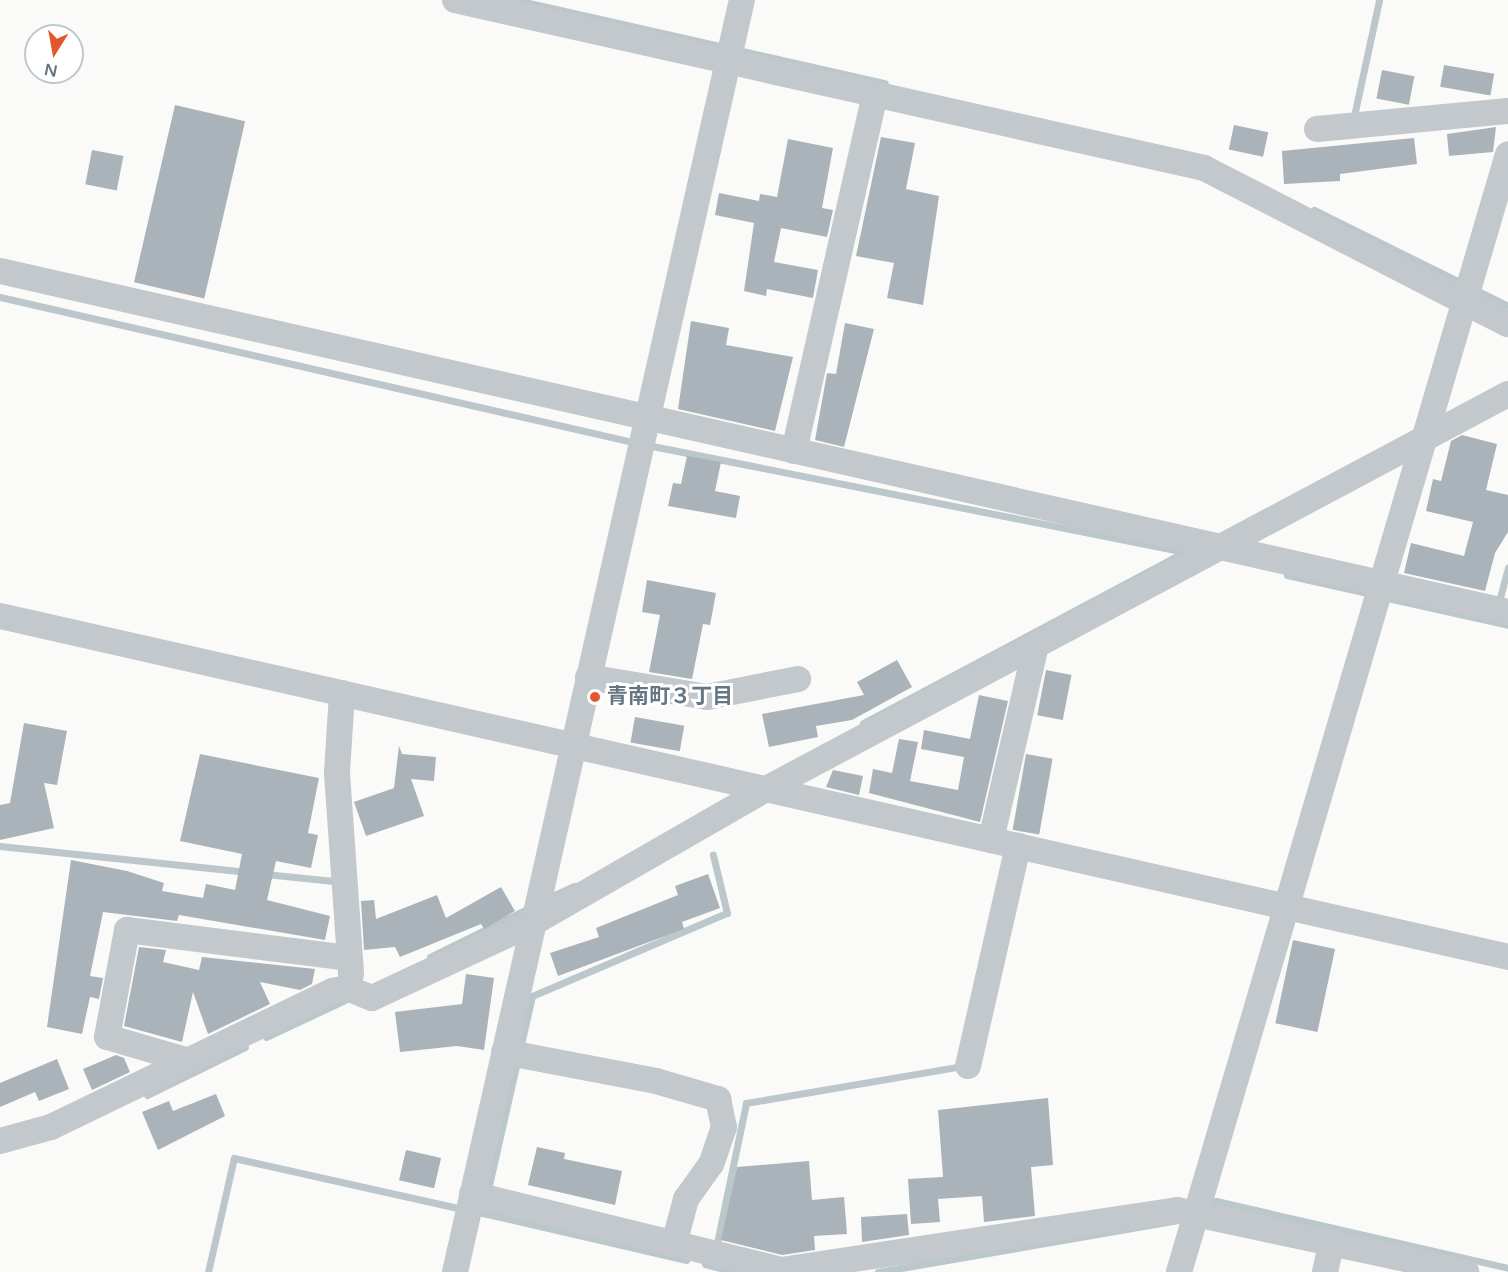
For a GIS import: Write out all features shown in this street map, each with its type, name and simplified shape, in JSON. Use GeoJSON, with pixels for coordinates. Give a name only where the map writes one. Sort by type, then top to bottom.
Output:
{"type":"FeatureCollection","features":[{"type":"Feature","properties":{"kind":"street"},"geometry":{"type":"LineString","coordinates":[[455,0],[1204,168],[1508,324]]}},
{"type":"Feature","properties":{"kind":"street"},"geometry":{"type":"LineString","coordinates":[[455,1272],[742,0]]}},
{"type":"Feature","properties":{"kind":"street"},"geometry":{"type":"LineString","coordinates":[[794,451],[875,94]]}},
{"type":"Feature","properties":{"kind":"street"},"geometry":{"type":"LineString","coordinates":[[1317,129],[1508,111]]}},
{"type":"Feature","properties":{"kind":"street"},"geometry":{"type":"LineString","coordinates":[[1179,1272],[1508,154]]}},
{"type":"Feature","properties":{"kind":"street"},"geometry":{"type":"LineString","coordinates":[[0,271],[1508,612]]}},
{"type":"Feature","properties":{"kind":"street"},"geometry":{"type":"LineString","coordinates":[[0,1141],[51,1127],[332,991],[353,990],[372,998],[533,923],[766,789],[1035,649],[1219,547],[1508,394]]}},
{"type":"Feature","properties":{"kind":"street"},"geometry":{"type":"LineString","coordinates":[[0,616],[1508,957]]}},
{"type":"Feature","properties":{"kind":"street"},"geometry":{"type":"LineString","coordinates":[[991,840],[1035,649]]}},
{"type":"Feature","properties":{"kind":"street"},"geometry":{"type":"LineString","coordinates":[[588,677],[707,697],[798,680]]}},
{"type":"Feature","properties":{"kind":"street"},"geometry":{"type":"LineString","coordinates":[[342,693],[337,773],[348,958],[353,990]]}},
{"type":"Feature","properties":{"kind":"street"},"geometry":{"type":"LineString","coordinates":[[968,1066],[1018,846]]}},
{"type":"Feature","properties":{"kind":"street"},"geometry":{"type":"LineString","coordinates":[[189,1061],[107,1038],[127,930],[348,958]]}},
{"type":"Feature","properties":{"kind":"street"},"geometry":{"type":"LineString","coordinates":[[504,1052],[656,1081],[718,1099],[724,1126],[711,1164],[686,1199],[674,1244]]}},
{"type":"Feature","properties":{"kind":"street"},"geometry":{"type":"LineString","coordinates":[[472,1194],[781,1271],[1177,1210],[1197,1212],[1466,1272]]}},
{"type":"Feature","properties":{"kind":"street"},"geometry":{"type":"LineString","coordinates":[[1325,1272],[1332,1242]]}},
{"type":"Feature","properties":{"kind":"building"},"geometry":{"type":"Polygon","coordinates":[[[1444,65],[1494,74],[1490,96],[1440,87],[1444,65]]]}},
{"type":"Feature","properties":{"kind":"building"},"geometry":{"type":"Polygon","coordinates":[[[1382,70],[1414,76],[1409,105],[1376,98],[1382,70]]]}},
{"type":"Feature","properties":{"kind":"building"},"geometry":{"type":"Polygon","coordinates":[[[175,105],[245,121],[204,299],[134,282],[175,105]]]}},
{"type":"Feature","properties":{"kind":"building"},"geometry":{"type":"Polygon","coordinates":[[[1234,125],[1268,132],[1263,157],[1229,149],[1234,125]]]}},
{"type":"Feature","properties":{"kind":"building"},"geometry":{"type":"Polygon","coordinates":[[[1496,127],[1493,152],[1449,156],[1447,134],[1496,127]]]}},
{"type":"Feature","properties":{"kind":"building"},"geometry":{"type":"Polygon","coordinates":[[[881,137],[915,143],[906,189],[939,196],[923,305],[887,298],[894,263],[856,256],[881,137]]]}},
{"type":"Feature","properties":{"kind":"building"},"geometry":{"type":"Polygon","coordinates":[[[1414,138],[1417,164],[1340,174],[1340,181],[1284,184],[1282,151],[1414,138]]]}},
{"type":"Feature","properties":{"kind":"building"},"geometry":{"type":"Polygon","coordinates":[[[788,139],[833,148],[822,208],[833,210],[827,237],[781,228],[774,262],[818,270],[813,298],[767,289],[766,296],[744,291],[754,223],[715,215],[719,193],[759,201],[760,194],[777,197],[788,139]]]}},
{"type":"Feature","properties":{"kind":"building"},"geometry":{"type":"Polygon","coordinates":[[[92,150],[123,156],[117,190],[85,184],[92,150]]]}},
{"type":"Feature","properties":{"kind":"building"},"geometry":{"type":"Polygon","coordinates":[[[691,321],[729,328],[726,345],[793,357],[775,431],[678,409],[691,321]]]}},
{"type":"Feature","properties":{"kind":"building"},"geometry":{"type":"Polygon","coordinates":[[[845,323],[874,329],[844,447],[815,440],[827,373],[836,374],[845,323]]]}},
{"type":"Feature","properties":{"kind":"building"},"geometry":{"type":"Polygon","coordinates":[[[1462,435],[1497,444],[1486,490],[1508,495],[1508,532],[1495,553],[1485,591],[1404,573],[1411,543],[1464,556],[1473,522],[1426,511],[1433,479],[1441,481],[1451,441],[1462,435]]]}},
{"type":"Feature","properties":{"kind":"building"},"geometry":{"type":"Polygon","coordinates":[[[687,456],[721,462],[715,491],[740,496],[736,518],[668,506],[673,483],[681,484],[687,456]]]}},
{"type":"Feature","properties":{"kind":"building"},"geometry":{"type":"Polygon","coordinates":[[[647,580],[716,593],[710,625],[703,624],[692,679],[649,672],[660,615],[642,612],[647,580]]]}},
{"type":"Feature","properties":{"kind":"building"},"geometry":{"type":"Polygon","coordinates":[[[897,660],[912,687],[852,720],[816,726],[818,737],[769,747],[762,714],[864,695],[857,682],[897,660]]]}},
{"type":"Feature","properties":{"kind":"building"},"geometry":{"type":"Polygon","coordinates":[[[1046,670],[1072,675],[1063,720],[1037,715],[1046,670]]]}},
{"type":"Feature","properties":{"kind":"building"},"geometry":{"type":"Polygon","coordinates":[[[979,695],[1008,701],[980,822],[869,793],[873,769],[892,773],[899,739],[918,742],[910,781],[958,790],[964,757],[921,749],[924,730],[970,739],[979,695]]]}},
{"type":"Feature","properties":{"kind":"building"},"geometry":{"type":"Polygon","coordinates":[[[635,717],[684,726],[680,751],[630,743],[635,717]]]}},
{"type":"Feature","properties":{"kind":"building"},"geometry":{"type":"Polygon","coordinates":[[[24,723],[67,731],[57,785],[44,783],[54,828],[0,840],[0,805],[10,803],[24,723]]]}},
{"type":"Feature","properties":{"kind":"building"},"geometry":{"type":"Polygon","coordinates":[[[399,746],[402,754],[436,757],[434,781],[411,779],[424,816],[366,836],[354,802],[394,788],[399,746]]]}},
{"type":"Feature","properties":{"kind":"building"},"geometry":{"type":"Polygon","coordinates":[[[200,754],[319,778],[308,833],[318,835],[311,868],[276,861],[267,900],[330,916],[325,940],[179,915],[177,921],[103,912],[90,976],[103,978],[99,999],[90,997],[82,1034],[47,1027],[71,860],[127,871],[164,883],[162,891],[203,898],[206,884],[235,890],[242,854],[180,841],[200,754]]]}},
{"type":"Feature","properties":{"kind":"building"},"geometry":{"type":"Polygon","coordinates":[[[1026,754],[1053,759],[1039,835],[1013,830],[1026,754]]]}},
{"type":"Feature","properties":{"kind":"building"},"geometry":{"type":"Polygon","coordinates":[[[833,770],[863,776],[859,795],[826,787],[833,770]]]}},
{"type":"Feature","properties":{"kind":"building"},"geometry":{"type":"Polygon","coordinates":[[[708,874],[720,908],[682,922],[684,929],[558,976],[550,953],[599,937],[596,928],[678,895],[675,886],[708,874]]]}},
{"type":"Feature","properties":{"kind":"building"},"geometry":{"type":"Polygon","coordinates":[[[501,887],[515,911],[484,929],[481,924],[400,957],[395,947],[364,950],[361,901],[374,900],[376,919],[437,895],[446,918],[501,887]]]}},
{"type":"Feature","properties":{"kind":"building"},"geometry":{"type":"Polygon","coordinates":[[[1293,940],[1335,949],[1317,1032],[1275,1023],[1293,940]]]}},
{"type":"Feature","properties":{"kind":"building"},"geometry":{"type":"Polygon","coordinates":[[[139,947],[166,950],[163,962],[199,970],[202,957],[315,969],[312,984],[300,990],[260,982],[270,1004],[208,1034],[193,992],[182,1042],[124,1026],[139,947]]]}},
{"type":"Feature","properties":{"kind":"building"},"geometry":{"type":"Polygon","coordinates":[[[466,974],[494,978],[484,1050],[457,1046],[400,1052],[395,1012],[462,1004],[466,974]]]}},
{"type":"Feature","properties":{"kind":"building"},"geometry":{"type":"Polygon","coordinates":[[[116,1055],[124,1058],[130,1072],[92,1090],[83,1069],[116,1055]]]}},
{"type":"Feature","properties":{"kind":"building"},"geometry":{"type":"Polygon","coordinates":[[[57,1059],[69,1089],[39,1101],[35,1092],[0,1107],[0,1083],[57,1059]]]}},
{"type":"Feature","properties":{"kind":"building"},"geometry":{"type":"Polygon","coordinates":[[[216,1094],[225,1116],[158,1150],[142,1112],[169,1101],[173,1111],[216,1094]]]}},
{"type":"Feature","properties":{"kind":"building"},"geometry":{"type":"Polygon","coordinates":[[[1048,1098],[1053,1165],[1031,1167],[1035,1216],[984,1222],[982,1196],[938,1199],[940,1222],[911,1224],[908,1179],[943,1177],[938,1110],[1048,1098]]]}},
{"type":"Feature","properties":{"kind":"building"},"geometry":{"type":"Polygon","coordinates":[[[537,1147],[565,1153],[564,1159],[622,1171],[615,1205],[528,1185],[537,1147]]]}},
{"type":"Feature","properties":{"kind":"building"},"geometry":{"type":"Polygon","coordinates":[[[406,1150],[441,1158],[434,1188],[399,1180],[406,1150]]]}},
{"type":"Feature","properties":{"kind":"building"},"geometry":{"type":"Polygon","coordinates":[[[809,1161],[812,1200],[844,1197],[847,1234],[814,1236],[815,1250],[782,1255],[721,1240],[737,1167],[809,1161]]]}},
{"type":"Feature","properties":{"kind":"building"},"geometry":{"type":"Polygon","coordinates":[[[907,1214],[909,1235],[862,1242],[861,1217],[907,1214]]]}},
{"type":"Feature","properties":{"kind":"waterway"},"geometry":{"type":"LineString","coordinates":[[516,0],[885,83]]}},
{"type":"Feature","properties":{"kind":"waterway"},"geometry":{"type":"LineString","coordinates":[[1354,116],[1379,0]]}},
{"type":"Feature","properties":{"kind":"waterway"},"geometry":{"type":"LineString","coordinates":[[1314,210],[1508,306]]}},
{"type":"Feature","properties":{"kind":"waterway"},"geometry":{"type":"LineString","coordinates":[[0,297],[637,443],[1185,552]]}},
{"type":"Feature","properties":{"kind":"waterway"},"geometry":{"type":"LineString","coordinates":[[863,723],[1192,548]]}},
{"type":"Feature","properties":{"kind":"waterway"},"geometry":{"type":"LineString","coordinates":[[1498,605],[1508,567]]}},
{"type":"Feature","properties":{"kind":"waterway"},"geometry":{"type":"LineString","coordinates":[[1287,575],[1372,594]]}},
{"type":"Feature","properties":{"kind":"waterway"},"geometry":{"type":"LineString","coordinates":[[1383,597],[1508,625]]}},
{"type":"Feature","properties":{"kind":"waterway"},"geometry":{"type":"LineString","coordinates":[[0,846],[248,872]]}},
{"type":"Feature","properties":{"kind":"waterway"},"geometry":{"type":"LineString","coordinates":[[487,1194],[532,996],[727,913],[713,855]]}},
{"type":"Feature","properties":{"kind":"waterway"},"geometry":{"type":"LineString","coordinates":[[265,874],[334,881]]}},
{"type":"Feature","properties":{"kind":"waterway"},"geometry":{"type":"LineString","coordinates":[[546,899],[574,886]]}},
{"type":"Feature","properties":{"kind":"waterway"},"geometry":{"type":"LineString","coordinates":[[430,957],[531,907]]}},
{"type":"Feature","properties":{"kind":"waterway"},"geometry":{"type":"LineString","coordinates":[[266,1037],[345,1000]]}},
{"type":"Feature","properties":{"kind":"waterway"},"geometry":{"type":"LineString","coordinates":[[147,1095],[245,1047]]}},
{"type":"Feature","properties":{"kind":"waterway"},"geometry":{"type":"LineString","coordinates":[[716,1248],[746,1103],[956,1067]]}},
{"type":"Feature","properties":{"kind":"waterway"},"geometry":{"type":"LineString","coordinates":[[208,1272],[234,1158],[463,1209]]}},
{"type":"Feature","properties":{"kind":"waterway"},"geometry":{"type":"LineString","coordinates":[[1205,1208],[1216,1201],[1508,1268]]}},
{"type":"Feature","properties":{"kind":"waterway"},"geometry":{"type":"LineString","coordinates":[[474,1211],[686,1260]]}},
{"type":"Feature","properties":{"kind":"waterway"},"geometry":{"type":"LineString","coordinates":[[878,1272],[1185,1219]]}},
{"type":"Feature","properties":{"kind":"waterway"},"geometry":{"type":"LineString","coordinates":[[705,1264],[735,1272]]}},
{"type":"Feature","properties":{"kind":"place","name":"青南町３丁目"},"geometry":{"type":"Point","coordinates":[595,697]}}]}
